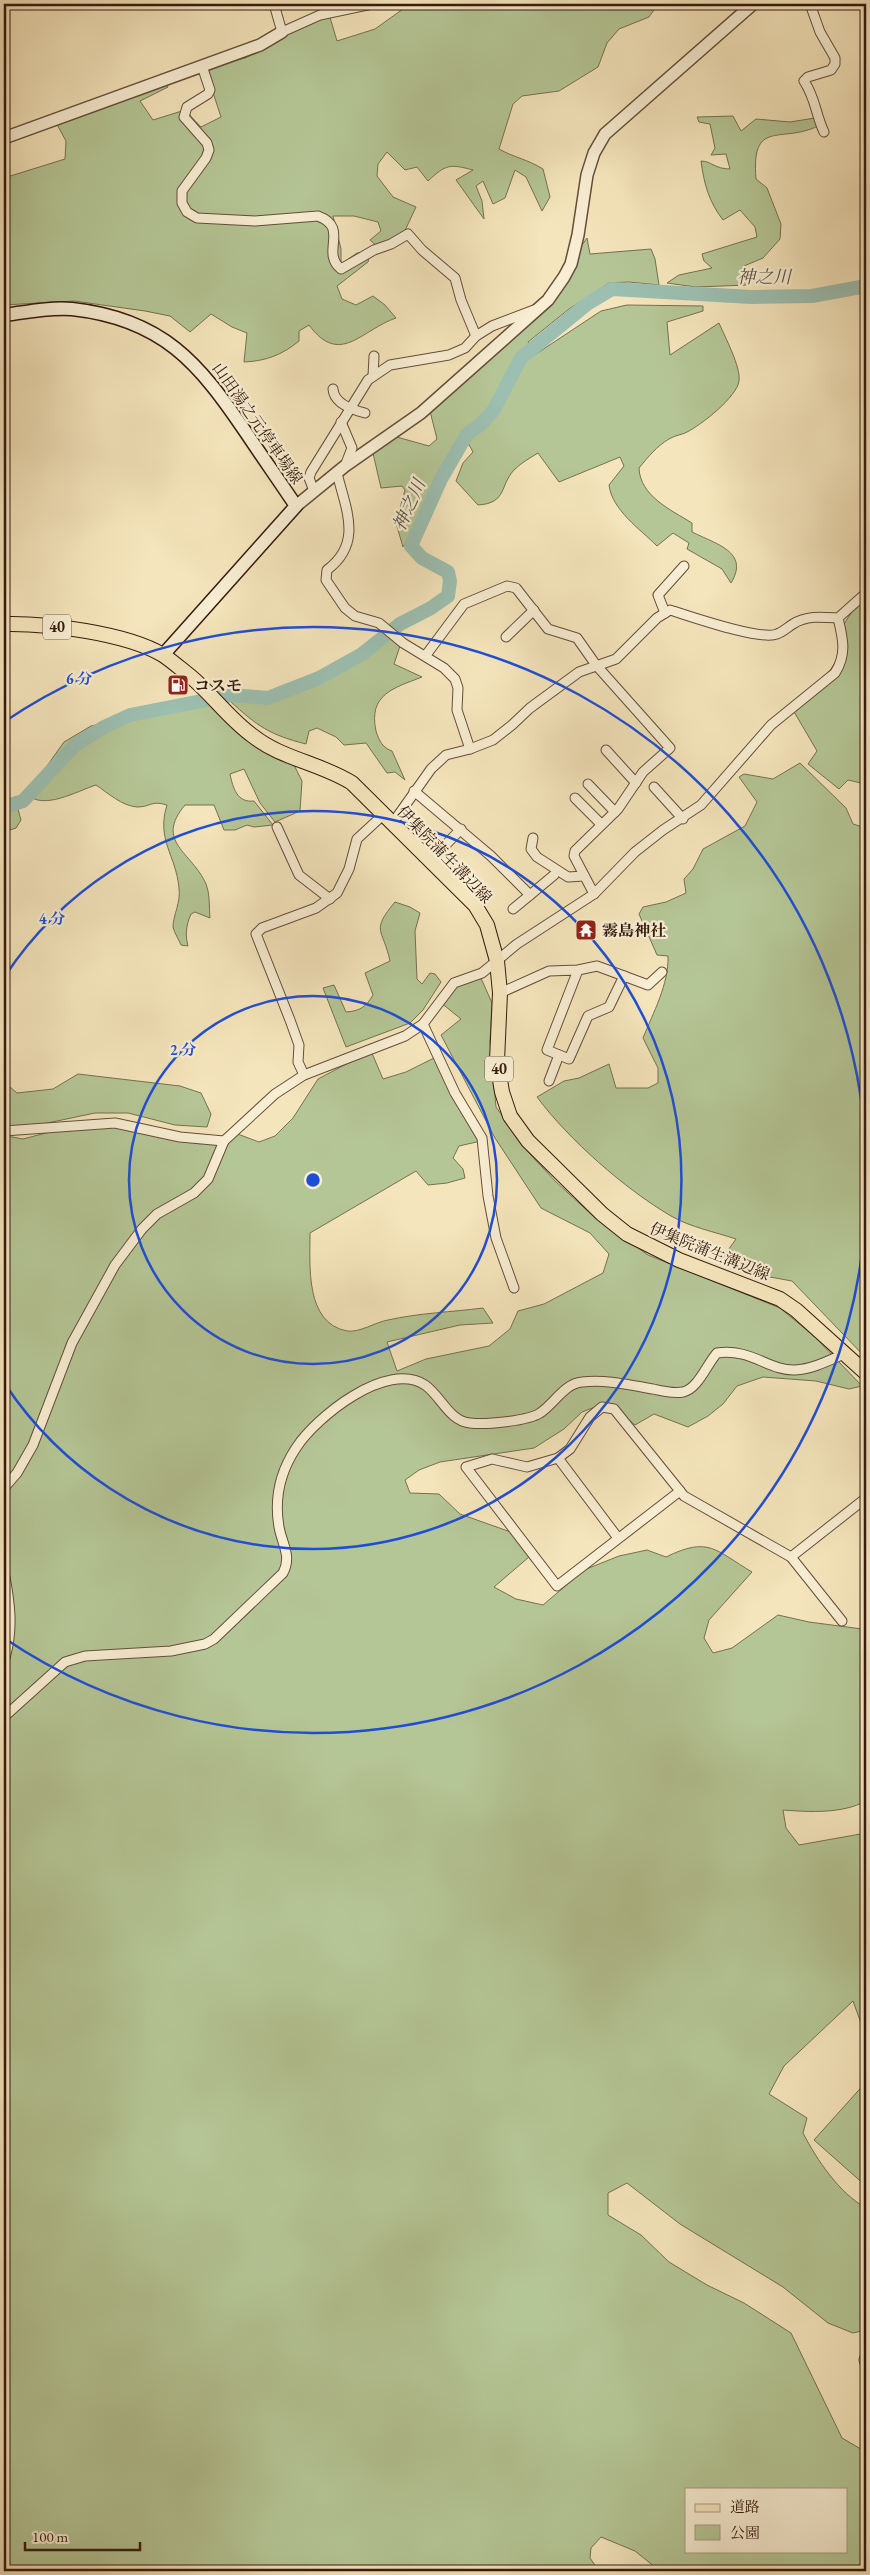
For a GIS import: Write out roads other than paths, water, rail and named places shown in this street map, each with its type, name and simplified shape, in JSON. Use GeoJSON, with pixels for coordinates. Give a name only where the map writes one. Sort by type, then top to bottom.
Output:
{"type":"FeatureCollection","features":[{"type":"Feature","properties":{"kind":"main road","name":"山田湯之元停車場線"},"geometry":{"type":"LineString","coordinates":[[4,315],[36,310],[70,309],[100,314],[146,329],[182,352],[211,382],[296,506],[163,655]]}},
{"type":"Feature","properties":{"kind":"main road","name":"伊集院蒲生溝辺線"},"geometry":{"type":"LineString","coordinates":[[4,624],[32,623],[68,628],[109,637],[163,655],[209,694],[252,736],[272,749],[332,770],[352,783],[387,820],[475,905],[488,925],[497,961],[500,992],[497,1062],[502,1092],[510,1116],[528,1142],[551,1166],[627,1234],[680,1260],[780,1298],[846,1353],[866,1373]]}},
{"type":"Feature","properties":{"kind":"street"},"geometry":{"type":"LineString","coordinates":[[274,4],[282,32]]}},
{"type":"Feature","properties":{"kind":"street"},"geometry":{"type":"LineString","coordinates":[[4,138],[260,45],[282,32],[320,15],[372,4]]}},
{"type":"Feature","properties":{"kind":"street"},"geometry":{"type":"LineString","coordinates":[[296,506],[341,470],[421,413],[538,309],[558,288],[570,264],[578,235],[587,175],[594,152],[606,134],[753,4]]}},
{"type":"Feature","properties":{"kind":"street"},"geometry":{"type":"LineString","coordinates":[[810,4],[820,32],[835,58],[832,70],[808,77],[804,81],[814,96],[818,119],[824,132]]}},
{"type":"Feature","properties":{"kind":"street"},"geometry":{"type":"LineString","coordinates":[[202,66],[210,90],[208,94],[187,107],[184,116],[207,144],[209,150],[206,158],[182,191],[182,203],[186,212],[197,218],[255,221],[318,216],[332,225],[335,234],[332,248],[334,259],[341,269],[374,250],[391,244],[408,234],[422,250],[456,278],[461,300],[476,336]]}},
{"type":"Feature","properties":{"kind":"street"},"geometry":{"type":"LineString","coordinates":[[314,491],[309,478],[311,472],[349,409],[373,376],[390,365],[449,355],[465,348],[476,336],[492,326],[538,309]]}},
{"type":"Feature","properties":{"kind":"street"},"geometry":{"type":"LineString","coordinates":[[373,376],[374,356]]}},
{"type":"Feature","properties":{"kind":"street"},"geometry":{"type":"LineString","coordinates":[[333,389],[337,398],[349,409],[366,413]]}},
{"type":"Feature","properties":{"kind":"street"},"geometry":{"type":"LineString","coordinates":[[342,422],[352,448],[341,470],[350,534],[346,550],[340,560],[327,570],[326,580],[338,599],[356,616],[379,623],[403,643],[426,655],[444,668],[455,679],[458,688],[456,710],[470,750]]}},
{"type":"Feature","properties":{"kind":"street"},"geometry":{"type":"LineString","coordinates":[[666,613],[658,595],[684,566]]}},
{"type":"Feature","properties":{"kind":"street"},"geometry":{"type":"LineString","coordinates":[[426,655],[464,604],[507,586],[516,588],[548,630],[577,638],[596,665],[670,748],[643,772],[614,812],[575,851],[574,856],[594,894]]}},
{"type":"Feature","properties":{"kind":"street"},"geometry":{"type":"LineString","coordinates":[[304,1075],[298,1062],[299,1045],[274,973],[256,939],[256,934],[262,928],[316,908],[337,893],[349,869],[357,838],[387,820],[431,769],[446,755],[470,750],[492,740],[579,672],[616,659],[657,618],[670,610],[713,624],[767,635],[777,635],[795,622],[807,618],[838,618],[866,593]]}},
{"type":"Feature","properties":{"kind":"street"},"geometry":{"type":"LineString","coordinates":[[506,637],[534,610]]}},
{"type":"Feature","properties":{"kind":"street"},"geometry":{"type":"LineString","coordinates":[[4,1488],[17,1474],[33,1445],[72,1343],[115,1265],[142,1229],[156,1214],[194,1193],[208,1179],[224,1141],[275,1094],[304,1075],[405,1036],[424,1024],[454,984],[482,972],[517,944],[594,894],[635,852],[662,830],[683,819],[701,805],[771,725],[835,673],[842,662],[845,644],[838,618]]}},
{"type":"Feature","properties":{"kind":"street"},"geometry":{"type":"LineString","coordinates":[[606,750],[636,783]]}},
{"type":"Feature","properties":{"kind":"street"},"geometry":{"type":"LineString","coordinates":[[588,784],[614,812]]}},
{"type":"Feature","properties":{"kind":"street"},"geometry":{"type":"LineString","coordinates":[[654,786],[683,819]]}},
{"type":"Feature","properties":{"kind":"street"},"geometry":{"type":"LineString","coordinates":[[414,791],[461,829],[530,895]]}},
{"type":"Feature","properties":{"kind":"street"},"geometry":{"type":"LineString","coordinates":[[575,798],[601,824]]}},
{"type":"Feature","properties":{"kind":"street"},"geometry":{"type":"LineString","coordinates":[[277,827],[299,875],[330,899]]}},
{"type":"Feature","properties":{"kind":"street"},"geometry":{"type":"LineString","coordinates":[[430,861],[461,829]]}},
{"type":"Feature","properties":{"kind":"street"},"geometry":{"type":"LineString","coordinates":[[533,838],[531,849],[537,856],[568,877],[584,876]]}},
{"type":"Feature","properties":{"kind":"street"},"geometry":{"type":"LineString","coordinates":[[514,909],[554,875]]}},
{"type":"Feature","properties":{"kind":"street"},"geometry":{"type":"LineString","coordinates":[[500,992],[549,971],[578,970],[597,966],[648,985],[662,972]]}},
{"type":"Feature","properties":{"kind":"street"},"geometry":{"type":"LineString","coordinates":[[578,970],[547,1050],[569,1059],[588,1016],[609,1007],[624,976]]}},
{"type":"Feature","properties":{"kind":"street"},"geometry":{"type":"LineString","coordinates":[[424,1024],[455,1093],[482,1138],[488,1196],[496,1238],[514,1288]]}},
{"type":"Feature","properties":{"kind":"street"},"geometry":{"type":"LineString","coordinates":[[549,1081],[559,1055]]}},
{"type":"Feature","properties":{"kind":"street"},"geometry":{"type":"LineString","coordinates":[[4,1131],[115,1123],[180,1136],[224,1141]]}},
{"type":"Feature","properties":{"kind":"street"},"geometry":{"type":"LineString","coordinates":[[4,1717],[65,1662],[85,1656],[191,1648],[214,1639],[283,1573],[288,1564],[279,1526],[278,1491],[282,1471],[296,1448],[319,1421],[351,1396],[366,1389],[387,1380],[404,1378],[414,1380],[431,1390],[453,1416],[469,1423],[489,1423],[538,1414],[563,1392],[580,1382],[685,1392],[698,1381],[717,1353],[746,1354],[779,1367],[794,1370],[810,1367],[846,1353]]}},
{"type":"Feature","properties":{"kind":"street"},"geometry":{"type":"LineString","coordinates":[[680,1491],[557,1586],[466,1467],[492,1459],[527,1467],[558,1458],[570,1449],[590,1417],[602,1407],[614,1409],[680,1491],[684,1496],[790,1557],[842,1621]]}},
{"type":"Feature","properties":{"kind":"street"},"geometry":{"type":"LineString","coordinates":[[558,1458],[618,1538]]}},
{"type":"Feature","properties":{"kind":"street"},"geometry":{"type":"LineString","coordinates":[[790,1557],[866,1498]]}},
{"type":"Feature","properties":{"kind":"street"},"geometry":{"type":"LineString","coordinates":[[4,1572],[11,1620],[9,1646],[4,1661]]}},
{"type":"Feature","properties":{"kind":"street"},"geometry":{"type":"LineString","coordinates":[[866,2354],[864,2360],[866,2366]]}},
{"type":"Feature","properties":{"kind":"waterway","name":"神之川"},"geometry":{"type":"LineString","coordinates":[[4,807],[23,801],[75,745],[104,727],[130,715],[232,695],[268,698],[319,678],[362,654],[400,624],[431,608],[448,596],[450,581],[448,572],[422,558],[411,546],[441,479],[467,434],[480,425],[493,411],[521,358],[587,304],[612,289],[751,297],[812,296],[866,286]]}},
{"type":"Feature","properties":{"kind":"place","name":"コスモ"},"geometry":{"type":"Point","coordinates":[178,685]}},
{"type":"Feature","properties":{"kind":"place","name":"霧島神社"},"geometry":{"type":"Point","coordinates":[586,930]}}]}
